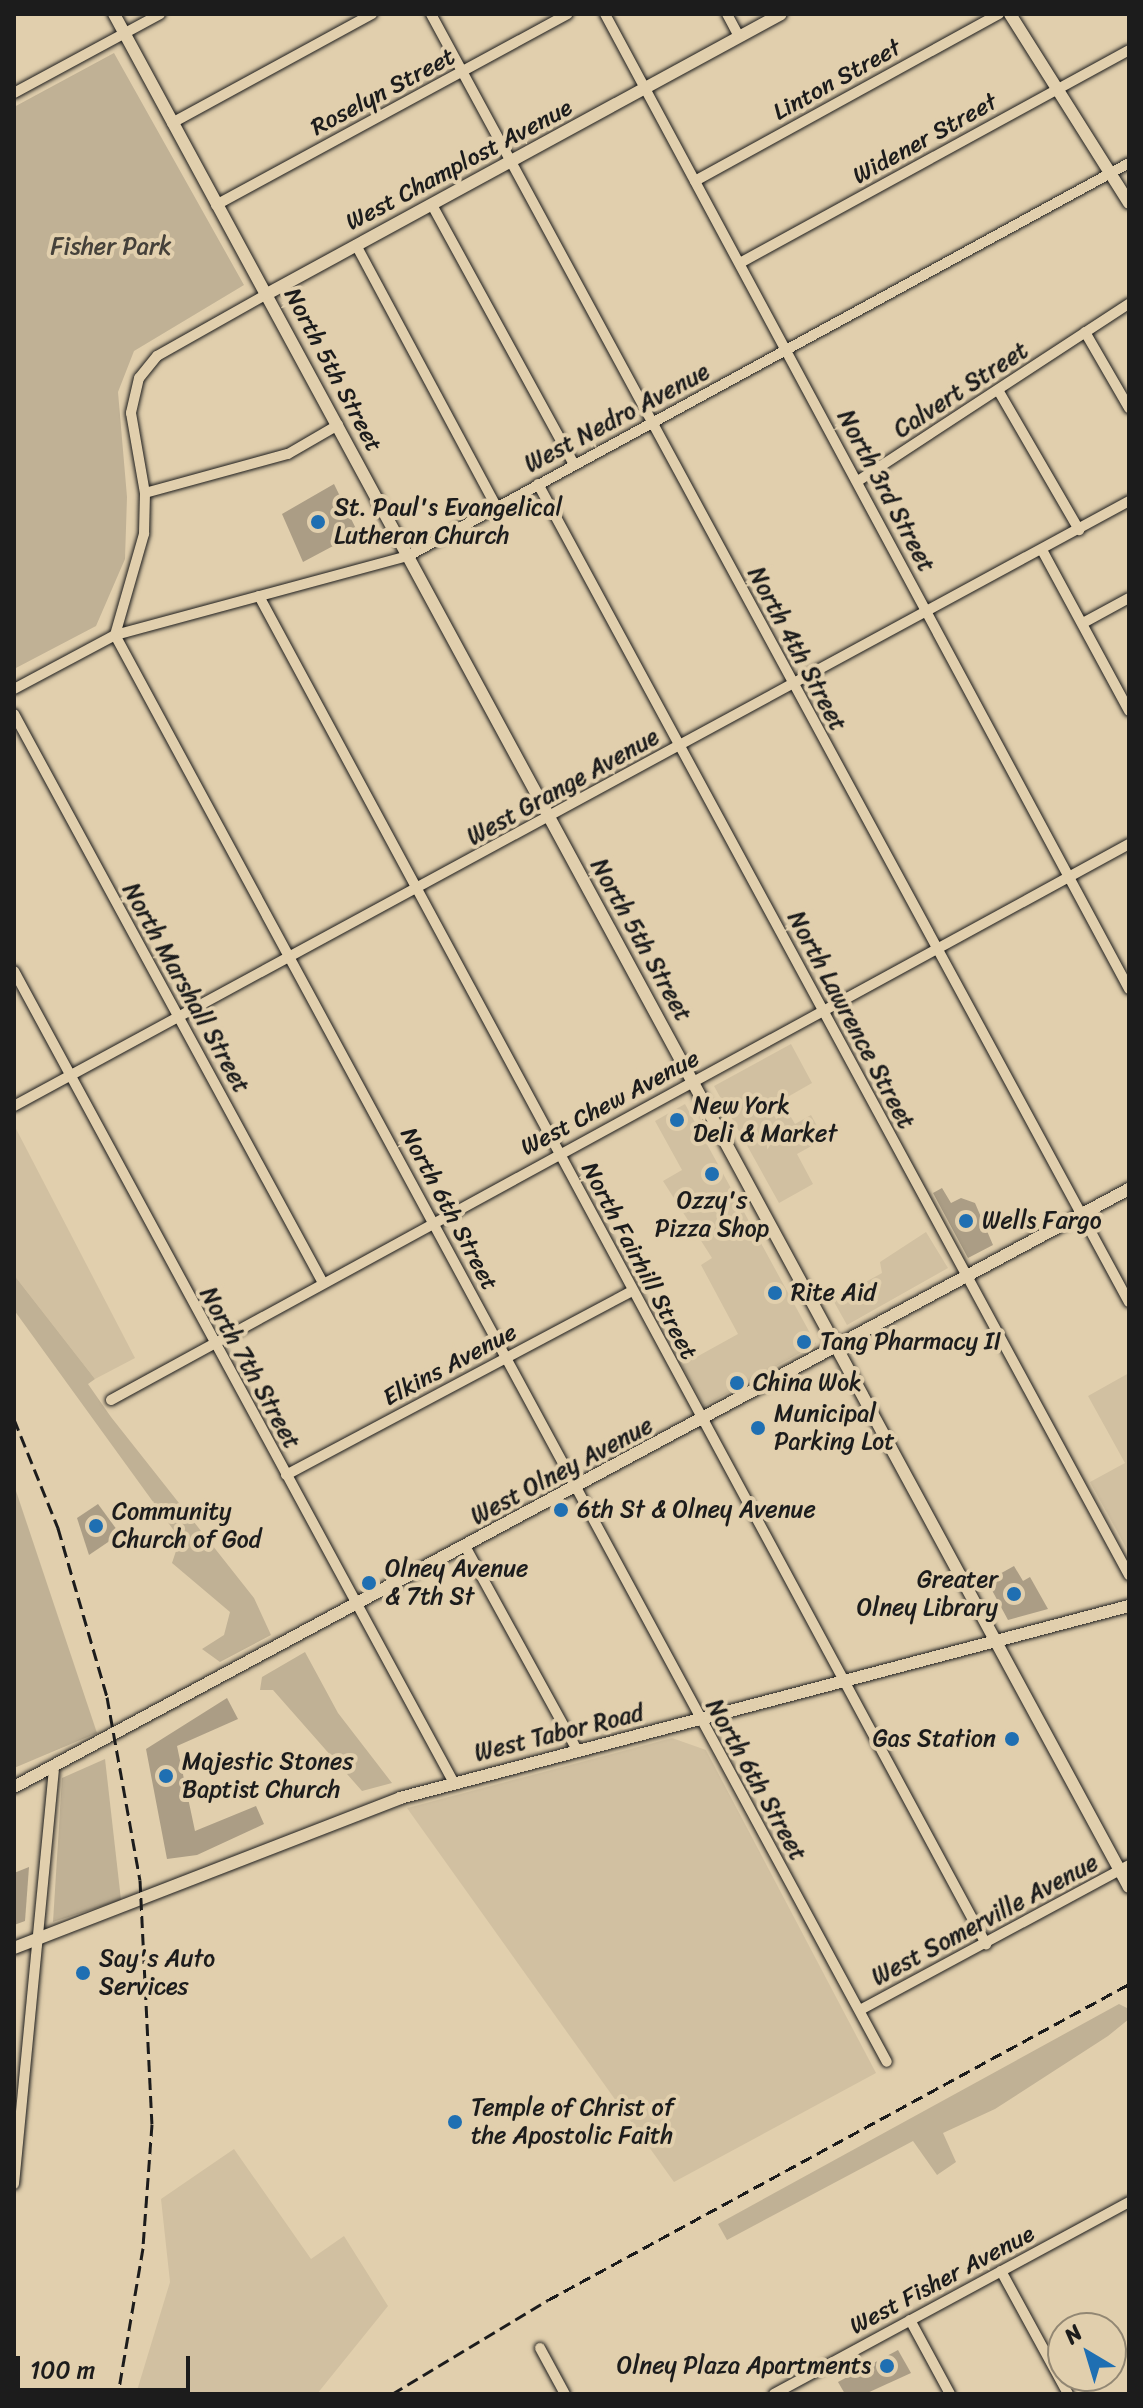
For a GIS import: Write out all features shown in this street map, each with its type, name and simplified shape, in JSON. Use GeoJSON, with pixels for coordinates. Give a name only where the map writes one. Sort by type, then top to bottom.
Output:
{"type":"FeatureCollection","features":[{"type":"Feature","properties":{"kind":"street","name":"North 5th Street"},"geometry":{"type":"LineString","coordinates":[[114,14],[995,1639],[1124,1867],[1129,1887]]}},
{"type":"Feature","properties":{"kind":"street"},"geometry":{"type":"LineString","coordinates":[[14,93],[160,14]]}},
{"type":"Feature","properties":{"kind":"street"},"geometry":{"type":"LineString","coordinates":[[172,123],[372,14]]}},
{"type":"Feature","properties":{"kind":"street","name":"North 4th Street"},"geometry":{"type":"LineString","coordinates":[[431,14],[1129,1302]]}},
{"type":"Feature","properties":{"kind":"street","name":"Roselyn Street"},"geometry":{"type":"LineString","coordinates":[[216,205],[568,14]]}},
{"type":"Feature","properties":{"kind":"street","name":"North 3rd Street"},"geometry":{"type":"LineString","coordinates":[[605,14],[1129,989]]}},
{"type":"Feature","properties":{"kind":"street"},"geometry":{"type":"LineString","coordinates":[[727,14],[739,37]]}},
{"type":"Feature","properties":{"kind":"street","name":"West Champlost Avenue"},"geometry":{"type":"LineString","coordinates":[[145,493],[131,413],[139,378],[158,355],[781,14]]}},
{"type":"Feature","properties":{"kind":"street","name":"Linton Street"},"geometry":{"type":"LineString","coordinates":[[695,181],[999,14]]}},
{"type":"Feature","properties":{"kind":"street"},"geometry":{"type":"LineString","coordinates":[[1010,14],[1129,203]]}},
{"type":"Feature","properties":{"kind":"street","name":"Widener Street"},"geometry":{"type":"LineString","coordinates":[[740,263],[1129,50]]}},
{"type":"Feature","properties":{"kind":"street","name":"West Nedro Avenue"},"geometry":{"type":"LineString","coordinates":[[14,689],[115,635],[408,556],[1129,163]]}},
{"type":"Feature","properties":{"kind":"street"},"geometry":{"type":"LineString","coordinates":[[432,205],[574,464]]}},
{"type":"Feature","properties":{"kind":"street"},"geometry":{"type":"LineString","coordinates":[[356,245],[496,506]]}},
{"type":"Feature","properties":{"kind":"street","name":"Calvert Street"},"geometry":{"type":"LineString","coordinates":[[858,481],[1129,304]]}},
{"type":"Feature","properties":{"kind":"street"},"geometry":{"type":"LineString","coordinates":[[1085,332],[1129,408]]}},
{"type":"Feature","properties":{"kind":"street"},"geometry":{"type":"LineString","coordinates":[[998,390],[1079,530]]}},
{"type":"Feature","properties":{"kind":"street"},"geometry":{"type":"LineString","coordinates":[[115,635],[137,569],[145,493],[288,454],[338,425]]}},
{"type":"Feature","properties":{"kind":"street","name":"North Lawrence Street"},"geometry":{"type":"LineString","coordinates":[[538,484],[1129,1575]]}},
{"type":"Feature","properties":{"kind":"street","name":"West Grange Avenue"},"geometry":{"type":"LineString","coordinates":[[14,1106],[795,685],[1129,501]]}},
{"type":"Feature","properties":{"kind":"street"},"geometry":{"type":"LineString","coordinates":[[1042,550],[1129,711]]}},
{"type":"Feature","properties":{"kind":"street","name":"North Fairhill Street"},"geometry":{"type":"LineString","coordinates":[[259,596],[701,1421],[846,1680],[986,1944]]}},
{"type":"Feature","properties":{"kind":"street"},"geometry":{"type":"LineString","coordinates":[[1083,623],[1129,598]]}},
{"type":"Feature","properties":{"kind":"street","name":"North 6th Street"},"geometry":{"type":"LineString","coordinates":[[115,635],[887,2062]]}},
{"type":"Feature","properties":{"kind":"street","name":"North Marshall Street"},"geometry":{"type":"LineString","coordinates":[[14,714],[322,1281]]}},
{"type":"Feature","properties":{"kind":"street","name":"West Chew Avenue"},"geometry":{"type":"LineString","coordinates":[[111,1400],[212,1341],[1129,844]]}},
{"type":"Feature","properties":{"kind":"street","name":"North 7th Street"},"geometry":{"type":"LineString","coordinates":[[14,971],[454,1783]]}},
{"type":"Feature","properties":{"kind":"street","name":"West Olney Avenue"},"geometry":{"type":"LineString","coordinates":[[14,1787],[54,1771],[1129,1189]]}},
{"type":"Feature","properties":{"kind":"street","name":"Elkins Avenue"},"geometry":{"type":"LineString","coordinates":[[286,1475],[632,1291]]}},
{"type":"Feature","properties":{"kind":"street"},"geometry":{"type":"LineString","coordinates":[[466,1548],[577,1750]]}},
{"type":"Feature","properties":{"kind":"street","name":"West Tabor Road"},"geometry":{"type":"LineString","coordinates":[[14,1948],[400,1798],[1129,1606]]}},
{"type":"Feature","properties":{"kind":"street"},"geometry":{"type":"LineString","coordinates":[[14,2183],[54,1771]]}},
{"type":"Feature","properties":{"kind":"street","name":"West Somerville Avenue"},"geometry":{"type":"LineString","coordinates":[[860,2010],[1124,1867]]}},
{"type":"Feature","properties":{"kind":"street","name":"West Fisher Avenue"},"geometry":{"type":"LineString","coordinates":[[774,2394],[1129,2203]]}},
{"type":"Feature","properties":{"kind":"street"},"geometry":{"type":"LineString","coordinates":[[1001,2271],[1068,2394]]}},
{"type":"Feature","properties":{"kind":"street"},"geometry":{"type":"LineString","coordinates":[[910,2320],[950,2394]]}},
{"type":"Feature","properties":{"kind":"street"},"geometry":{"type":"LineString","coordinates":[[540,2348],[565,2394]]}},
{"type":"Feature","properties":{"kind":"shaded area"},"geometry":{"type":"Polygon","coordinates":[[[791,1044],[812,1083],[770,1107],[776,1119],[788,1112],[795,1124],[811,1115],[824,1139],[797,1154],[813,1184],[779,1203],[714,1086],[791,1044]]]}},
{"type":"Feature","properties":{"kind":"shaded area"},"geometry":{"type":"Polygon","coordinates":[[[685,1104],[816,1344],[704,1406],[682,1365],[738,1334],[701,1265],[712,1258],[663,1181],[682,1170],[655,1121],[685,1104]]]}},
{"type":"Feature","properties":{"kind":"shaded area"},"geometry":{"type":"Polygon","coordinates":[[[14,1125],[135,1358],[95,1379],[14,1275],[14,1125]]]}},
{"type":"Feature","properties":{"kind":"shaded area"},"geometry":{"type":"Polygon","coordinates":[[[926,1232],[948,1268],[847,1325],[833,1300],[882,1273],[880,1262],[926,1232]]]}},
{"type":"Feature","properties":{"kind":"shaded area"},"geometry":{"type":"Polygon","coordinates":[[[1129,1373],[1129,1553],[1090,1482],[1125,1463],[1088,1396],[1129,1373]]]}},
{"type":"Feature","properties":{"kind":"shaded area"},"geometry":{"type":"Polygon","coordinates":[[[672,1738],[706,1750],[876,2073],[674,2182],[407,1808],[672,1738]]]}},
{"type":"Feature","properties":{"kind":"shaded area"},"geometry":{"type":"Polygon","coordinates":[[[234,2149],[311,2259],[344,2236],[388,2306],[317,2394],[136,2394],[170,2282],[161,2199],[234,2149]]]}},
{"type":"Feature","properties":{"kind":"green space","name":"Fisher Park"},"geometry":{"type":"Polygon","coordinates":[[[114,53],[244,285],[134,351],[118,392],[127,497],[125,559],[96,626],[14,669],[14,107],[114,53]]]}},
{"type":"Feature","properties":{"kind":"green space"},"geometry":{"type":"Polygon","coordinates":[[[14,1275],[95,1379],[88,1384],[111,1417],[254,1598],[271,1635],[220,1662],[202,1649],[224,1635],[230,1612],[172,1563],[180,1539],[14,1310],[14,1275]]]}},
{"type":"Feature","properties":{"kind":"green space"},"geometry":{"type":"Polygon","coordinates":[[[14,1485],[97,1733],[14,1768],[14,1485]]]}},
{"type":"Feature","properties":{"kind":"green space"},"geometry":{"type":"Polygon","coordinates":[[[305,1652],[338,1713],[392,1783],[362,1791],[273,1690],[260,1690],[262,1677],[305,1652]]]}},
{"type":"Feature","properties":{"kind":"green space"},"geometry":{"type":"Polygon","coordinates":[[[105,1759],[121,1900],[53,1922],[62,1778],[105,1759]]]}},
{"type":"Feature","properties":{"kind":"green space"},"geometry":{"type":"Polygon","coordinates":[[[1119,2004],[1129,2009],[1129,2019],[1108,2036],[995,2109],[943,2133],[956,2162],[937,2175],[913,2141],[727,2240],[718,2224],[1119,2004]]]}},
{"type":"Feature","properties":{"kind":"building","name":"St. Paul's Evangelical Lutheran Church"},"geometry":{"type":"Polygon","coordinates":[[[334,484],[361,539],[353,543],[350,537],[303,562],[282,514],[334,484]]]}},
{"type":"Feature","properties":{"kind":"building","name":"Wells Fargo"},"geometry":{"type":"Polygon","coordinates":[[[942,1188],[951,1203],[961,1198],[975,1203],[993,1245],[968,1258],[933,1193],[942,1188]]]}},
{"type":"Feature","properties":{"kind":"building","name":"Community Church of God"},"geometry":{"type":"Polygon","coordinates":[[[98,1504],[120,1534],[89,1555],[77,1518],[98,1504]]]}},
{"type":"Feature","properties":{"kind":"building"},"geometry":{"type":"Polygon","coordinates":[[[1014,1566],[1023,1581],[1030,1577],[1048,1609],[1008,1620],[987,1581],[1014,1566]]]}},
{"type":"Feature","properties":{"kind":"building","name":"Majestic Stones Baptist Church"},"geometry":{"type":"Polygon","coordinates":[[[227,1698],[238,1719],[177,1746],[195,1831],[256,1806],[264,1824],[197,1855],[167,1859],[146,1749],[227,1698]]]}},
{"type":"Feature","properties":{"kind":"building"},"geometry":{"type":"Polygon","coordinates":[[[29,1867],[25,1921],[14,1925],[14,1873],[29,1867]]]}},
{"type":"Feature","properties":{"kind":"building","name":"Olney Plaza Apartments"},"geometry":{"type":"Polygon","coordinates":[[[898,2350],[911,2373],[865,2394],[845,2394],[838,2382],[898,2350]]]}},
{"type":"Feature","properties":{"kind":"railway"},"geometry":{"type":"LineString","coordinates":[[14,1419],[58,1528],[107,1697],[140,1880],[152,2124],[143,2248],[118,2394]]}},
{"type":"Feature","properties":{"kind":"railway"},"geometry":{"type":"LineString","coordinates":[[392,2394],[548,2300],[1129,1984]]}},
{"type":"Feature","properties":{"kind":"place","name":"St. Paul's Evangelical Lutheran Church"},"geometry":{"type":"Point","coordinates":[318,522]}},
{"type":"Feature","properties":{"kind":"place","name":"New York Deli & Market"},"geometry":{"type":"Point","coordinates":[677,1120]}},
{"type":"Feature","properties":{"kind":"place","name":"Ozzy's Pizza Shop"},"geometry":{"type":"Point","coordinates":[712,1174]}},
{"type":"Feature","properties":{"kind":"place","name":"Wells Fargo"},"geometry":{"type":"Point","coordinates":[966,1221]}},
{"type":"Feature","properties":{"kind":"place","name":"Rite Aid"},"geometry":{"type":"Point","coordinates":[775,1293]}},
{"type":"Feature","properties":{"kind":"place","name":"Tang Pharmacy II"},"geometry":{"type":"Point","coordinates":[804,1342]}},
{"type":"Feature","properties":{"kind":"place","name":"China Wok"},"geometry":{"type":"Point","coordinates":[737,1383]}},
{"type":"Feature","properties":{"kind":"place","name":"Municipal Parking Lot"},"geometry":{"type":"Point","coordinates":[758,1428]}},
{"type":"Feature","properties":{"kind":"place","name":"6th St & Olney Avenue"},"geometry":{"type":"Point","coordinates":[561,1510]}},
{"type":"Feature","properties":{"kind":"place","name":"Community Church of God"},"geometry":{"type":"Point","coordinates":[96,1526]}},
{"type":"Feature","properties":{"kind":"place","name":"Olney Avenue & 7th St"},"geometry":{"type":"Point","coordinates":[369,1583]}},
{"type":"Feature","properties":{"kind":"place","name":"Greater Olney Library"},"geometry":{"type":"Point","coordinates":[1014,1594]}},
{"type":"Feature","properties":{"kind":"place","name":"Gas Station"},"geometry":{"type":"Point","coordinates":[1012,1739]}},
{"type":"Feature","properties":{"kind":"place","name":"Majestic Stones Baptist Church"},"geometry":{"type":"Point","coordinates":[166,1776]}},
{"type":"Feature","properties":{"kind":"place","name":"Say's Auto Services"},"geometry":{"type":"Point","coordinates":[83,1973]}},
{"type":"Feature","properties":{"kind":"place","name":"Temple of Christ of the Apostolic Faith"},"geometry":{"type":"Point","coordinates":[455,2122]}},
{"type":"Feature","properties":{"kind":"place","name":"Olney Plaza Apartments"},"geometry":{"type":"Point","coordinates":[887,2366]}}]}
